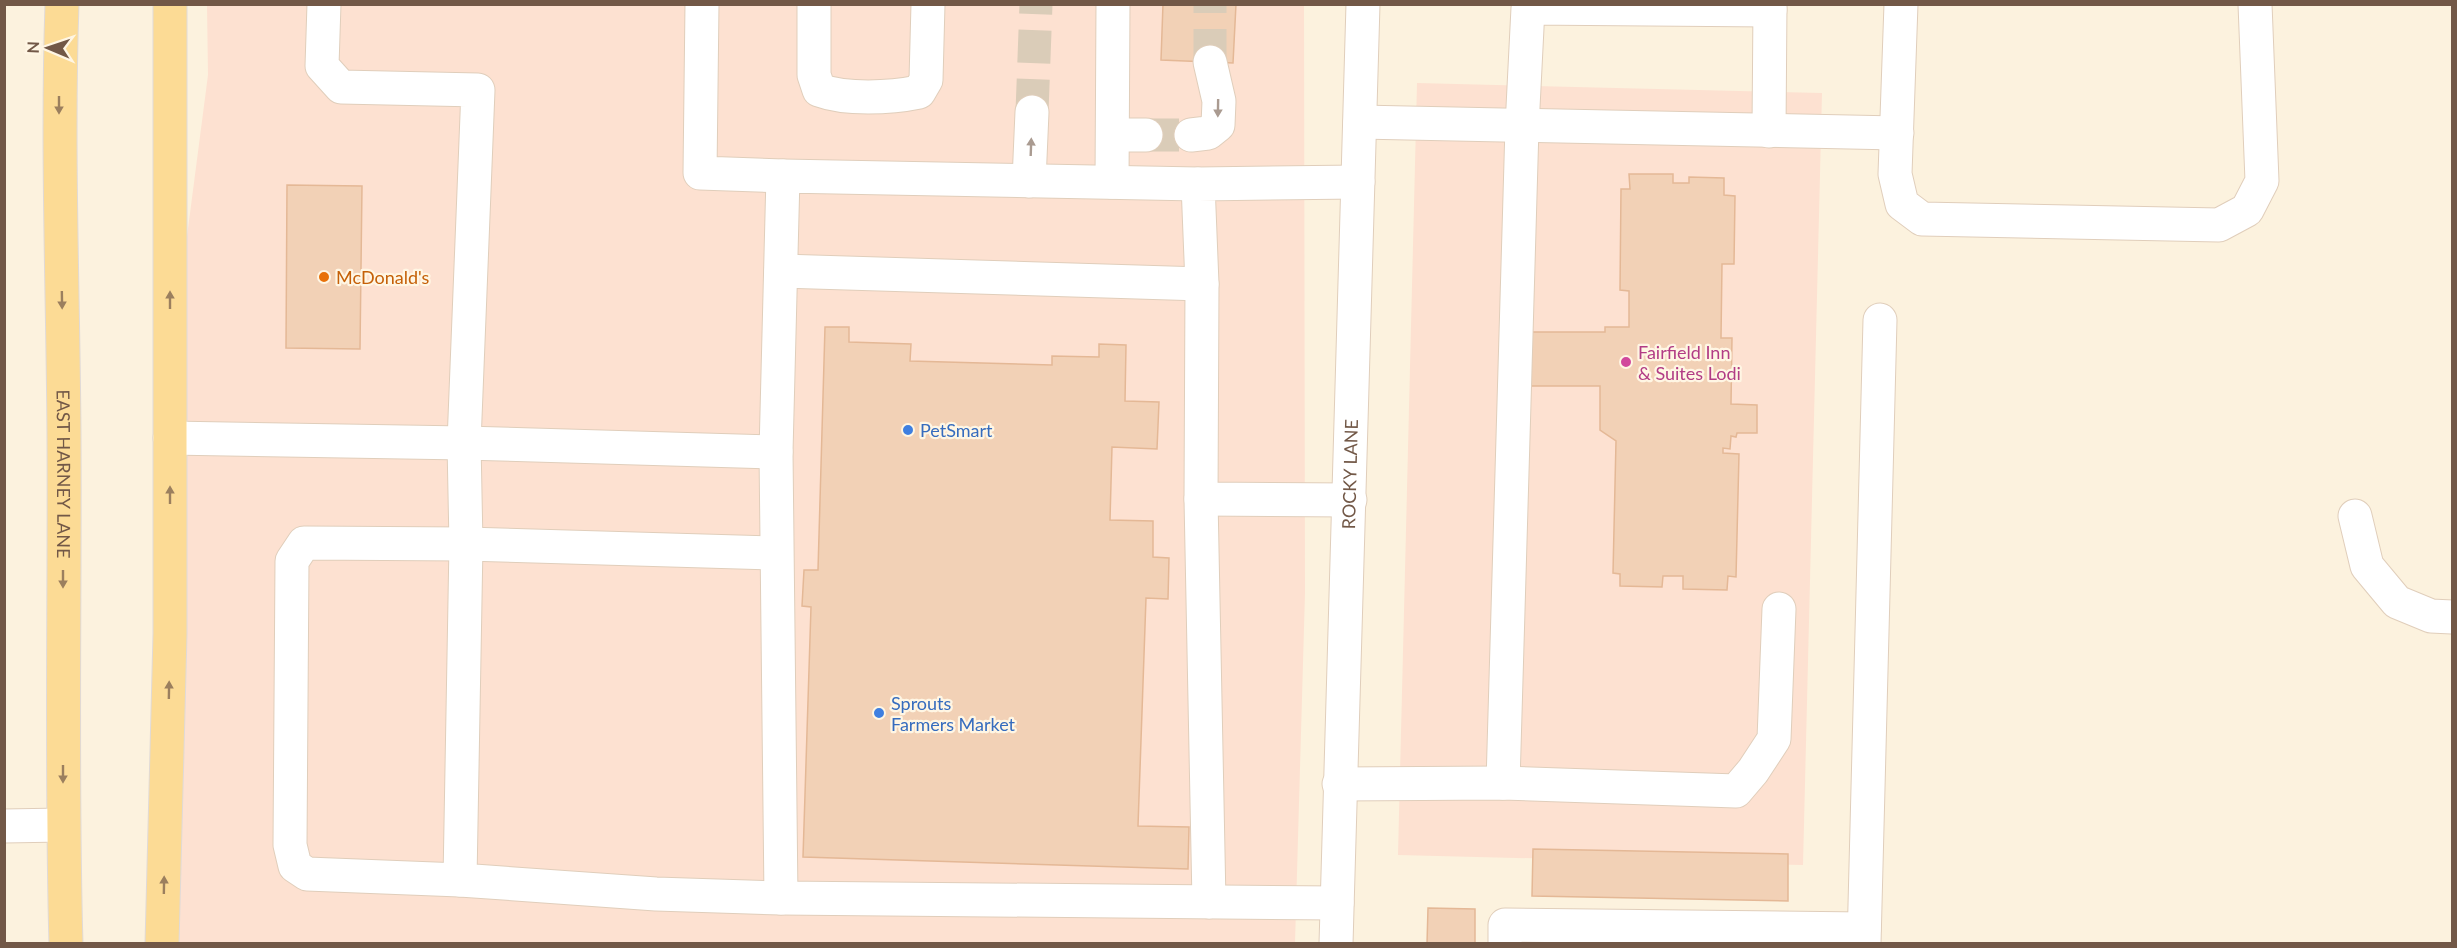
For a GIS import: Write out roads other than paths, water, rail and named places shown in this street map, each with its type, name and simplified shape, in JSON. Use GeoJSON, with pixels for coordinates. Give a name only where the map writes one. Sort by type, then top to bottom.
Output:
{"type":"FeatureCollection","features":[{"type":"Feature","properties":{"kind":"main road","name":"EAST HARNEY LANE"},"geometry":{"type":"LineString","coordinates":[[62,4],[59,98],[64,434],[63,825],[66,944]]}},
{"type":"Feature","properties":{"kind":"main road"},"geometry":{"type":"LineString","coordinates":[[162,944],[170,634],[170,4]]}},
{"type":"Feature","properties":{"kind":"street"},"geometry":{"type":"LineString","coordinates":[[324,4],[322,66],[341,87],[478,90],[464,443],[466,544],[460,880]]}},
{"type":"Feature","properties":{"kind":"street"},"geometry":{"type":"LineString","coordinates":[[702,4],[700,173],[1198,184],[1358,182]]}},
{"type":"Feature","properties":{"kind":"street"},"geometry":{"type":"LineString","coordinates":[[814,4],[814,75],[819,90],[833,95],[901,96],[919,92],[926,80],[928,4]]}},
{"type":"Feature","properties":{"kind":"street"},"geometry":{"type":"LineString","coordinates":[[1112,182],[1113,4]]}},
{"type":"Feature","properties":{"kind":"street","name":"ROCKY LANE"},"geometry":{"type":"LineString","coordinates":[[1336,944],[1363,4]]}},
{"type":"Feature","properties":{"kind":"street"},"geometry":{"type":"LineString","coordinates":[[1901,4],[1895,174],[1902,204],[1922,219],[2219,225],[2247,210],[2262,181],[2255,4]]}},
{"type":"Feature","properties":{"kind":"street"},"geometry":{"type":"LineString","coordinates":[[1503,783],[1522,127],[1528,8],[1770,7],[1769,131]]}},
{"type":"Feature","properties":{"kind":"street"},"geometry":{"type":"LineString","coordinates":[[1191,135],[1208,133],[1218,125],[1219,100],[1210,62]]}},
{"type":"Feature","properties":{"kind":"street"},"geometry":{"type":"LineString","coordinates":[[1029,181],[1032,112]]}},
{"type":"Feature","properties":{"kind":"street"},"geometry":{"type":"LineString","coordinates":[[1360,122],[1897,133]]}},
{"type":"Feature","properties":{"kind":"street"},"geometry":{"type":"LineString","coordinates":[[1113,135],[1146,135]]}},
{"type":"Feature","properties":{"kind":"street"},"geometry":{"type":"LineString","coordinates":[[781,898],[776,452],[783,176]]}},
{"type":"Feature","properties":{"kind":"street"},"geometry":{"type":"LineString","coordinates":[[1198,184],[1202,284],[1202,499],[1209,902]]}},
{"type":"Feature","properties":{"kind":"street"},"geometry":{"type":"LineString","coordinates":[[781,271],[1202,284]]}},
{"type":"Feature","properties":{"kind":"street"},"geometry":{"type":"LineString","coordinates":[[1505,944],[1505,925],[1864,936],[1880,320]]}},
{"type":"Feature","properties":{"kind":"street"},"geometry":{"type":"LineString","coordinates":[[170,438],[776,452]]}},
{"type":"Feature","properties":{"kind":"street"},"geometry":{"type":"LineString","coordinates":[[1202,499],[1350,500]]}},
{"type":"Feature","properties":{"kind":"street"},"geometry":{"type":"LineString","coordinates":[[2355,516],[2367,566],[2397,602],[2431,616],[2452,617]]}},
{"type":"Feature","properties":{"kind":"street"},"geometry":{"type":"LineString","coordinates":[[777,553],[466,544],[304,543],[292,561],[290,845],[295,866],[307,874],[460,880],[656,894],[781,898],[1337,903]]}},
{"type":"Feature","properties":{"kind":"street"},"geometry":{"type":"LineString","coordinates":[[1339,784],[1503,783],[1736,791],[1753,771],[1774,739],[1779,609]]}},
{"type":"Feature","properties":{"kind":"street"},"geometry":{"type":"LineString","coordinates":[[4,826],[63,825]]}},
{"type":"Feature","properties":{"kind":"tunnel"},"geometry":{"type":"LineString","coordinates":[[1032,112],[1036,4]]}},
{"type":"Feature","properties":{"kind":"tunnel"},"geometry":{"type":"LineString","coordinates":[[1210,4],[1210,62]]}},
{"type":"Feature","properties":{"kind":"tunnel"},"geometry":{"type":"LineString","coordinates":[[1146,135],[1191,135]]}},
{"type":"Feature","properties":{"kind":"place","name":"McDonald's"},"geometry":{"type":"Point","coordinates":[324,277]}},
{"type":"Feature","properties":{"kind":"place","name":"Fairfield Inn & Suites Lodi"},"geometry":{"type":"Point","coordinates":[1626,362]}},
{"type":"Feature","properties":{"kind":"place","name":"PetSmart"},"geometry":{"type":"Point","coordinates":[908,430]}},
{"type":"Feature","properties":{"kind":"place","name":"Sprouts Farmers Market"},"geometry":{"type":"Point","coordinates":[879,713]}}]}
